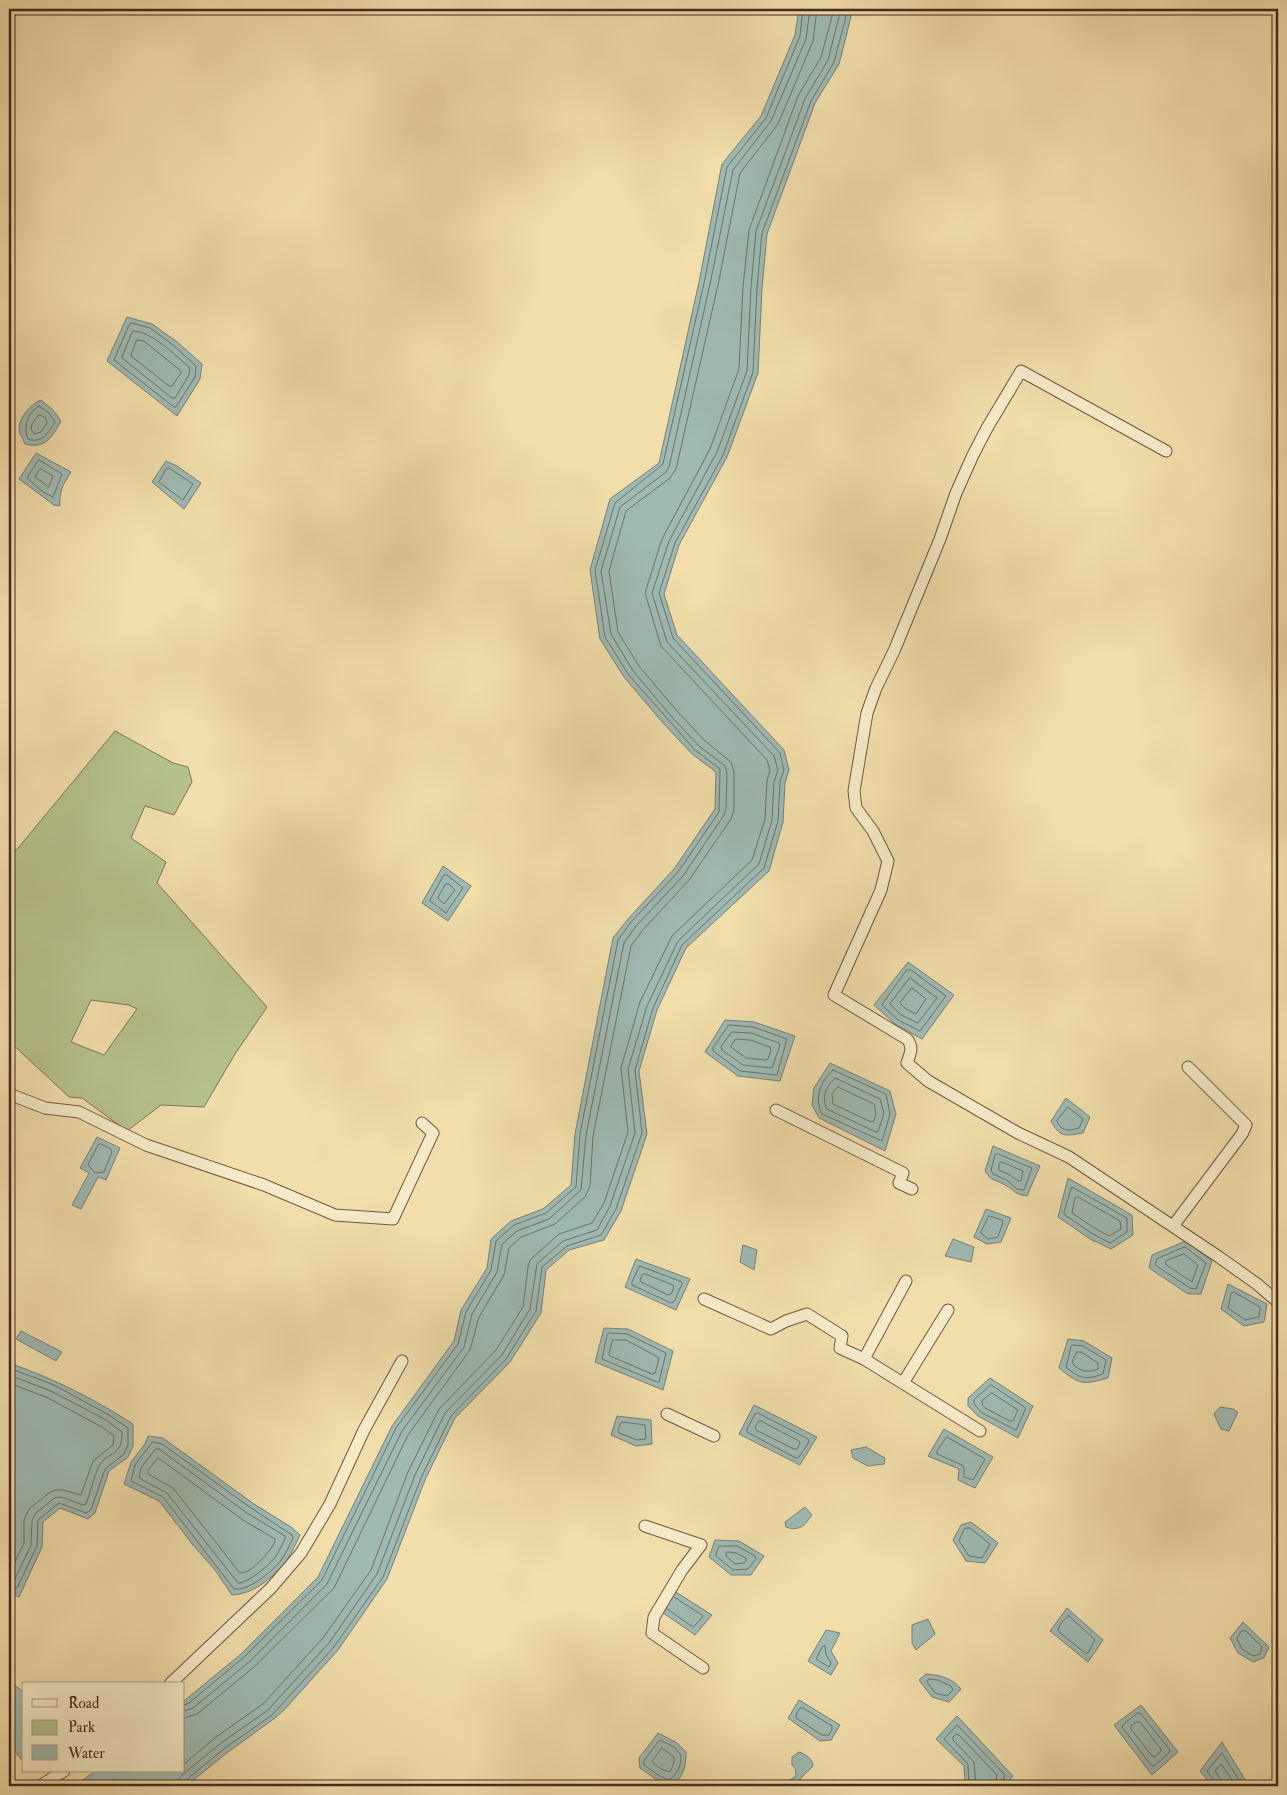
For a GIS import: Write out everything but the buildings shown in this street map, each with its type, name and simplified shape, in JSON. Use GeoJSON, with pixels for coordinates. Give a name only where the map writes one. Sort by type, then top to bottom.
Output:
{"type":"FeatureCollection","features":[{"type":"Feature","properties":{"kind":"street"},"geometry":{"type":"LineString","coordinates":[[1166,451],[1021,371],[986,428],[956,493],[940,539],[867,713],[854,791],[856,808],[872,831],[888,861],[881,890],[834,995],[907,1038],[911,1043],[907,1063],[928,1081],[1018,1133],[1069,1157],[1219,1256],[1278,1302]]}},
{"type":"Feature","properties":{"kind":"street"},"geometry":{"type":"LineString","coordinates":[[1173,1226],[1242,1134],[1246,1125],[1188,1067]]}},
{"type":"Feature","properties":{"kind":"street"},"geometry":{"type":"LineString","coordinates":[[9,1094],[45,1108],[78,1112],[146,1145],[264,1185],[335,1215],[393,1219],[433,1133],[422,1123]]}},
{"type":"Feature","properties":{"kind":"street"},"geometry":{"type":"LineString","coordinates":[[776,1110],[903,1173],[899,1183],[912,1189]]}},
{"type":"Feature","properties":{"kind":"street"},"geometry":{"type":"LineString","coordinates":[[864,1359],[906,1281]]}},
{"type":"Feature","properties":{"kind":"street"},"geometry":{"type":"LineString","coordinates":[[704,1299],[770,1329],[807,1314],[842,1336],[840,1348],[864,1359],[980,1430]]}},
{"type":"Feature","properties":{"kind":"street"},"geometry":{"type":"LineString","coordinates":[[903,1383],[948,1310]]}},
{"type":"Feature","properties":{"kind":"street"},"geometry":{"type":"LineString","coordinates":[[172,1682],[271,1588],[301,1553],[330,1504],[364,1430],[402,1361]]}},
{"type":"Feature","properties":{"kind":"street"},"geometry":{"type":"LineString","coordinates":[[667,1414],[714,1436]]}},
{"type":"Feature","properties":{"kind":"street"},"geometry":{"type":"LineString","coordinates":[[645,1526],[701,1545],[682,1570],[654,1617],[652,1633],[703,1668]]}},
{"type":"Feature","properties":{"kind":"street"},"geometry":{"type":"LineString","coordinates":[[40,1786],[62,1772]]}},
{"type":"Feature","properties":{"kind":"green space"},"geometry":{"type":"Polygon","coordinates":[[[115,731],[173,763],[188,767],[192,782],[174,815],[145,806],[131,838],[166,862],[157,883],[267,1007],[235,1054],[204,1107],[161,1105],[127,1131],[82,1098],[69,1097],[9,1041],[9,859],[115,731]],[[91,1000],[71,1042],[104,1055],[137,1009],[129,1005],[91,1000]]]}},
{"type":"Feature","properties":{"kind":"water"},"geometry":{"type":"Polygon","coordinates":[[[799,9],[853,9],[839,64],[815,103],[767,234],[762,288],[758,373],[727,457],[679,545],[664,594],[677,635],[784,750],[789,770],[785,783],[783,822],[769,871],[686,948],[657,1010],[639,1071],[647,1134],[621,1211],[604,1240],[569,1250],[546,1270],[541,1313],[510,1362],[455,1418],[425,1480],[387,1579],[338,1650],[284,1710],[186,1786],[75,1786],[94,1772],[185,1772],[185,1700],[241,1654],[318,1577],[392,1426],[454,1341],[461,1310],[487,1268],[491,1239],[511,1221],[543,1209],[571,1185],[575,1134],[613,938],[674,869],[715,809],[716,772],[692,754],[663,723],[624,677],[600,639],[590,570],[610,499],[659,463],[699,282],[722,164],[761,116],[795,35],[799,9]]]}},
{"type":"Feature","properties":{"kind":"water"},"geometry":{"type":"Polygon","coordinates":[[[127,317],[152,324],[176,341],[202,364],[200,379],[177,416],[107,361],[127,317]]]}},
{"type":"Feature","properties":{"kind":"water"},"geometry":{"type":"Polygon","coordinates":[[[41,400],[53,410],[61,421],[47,441],[38,445],[25,444],[19,428],[21,419],[33,404],[41,400]]]}},
{"type":"Feature","properties":{"kind":"water"},"geometry":{"type":"Polygon","coordinates":[[[36,453],[71,472],[62,488],[60,506],[54,505],[19,479],[36,453]]]}},
{"type":"Feature","properties":{"kind":"water"},"geometry":{"type":"Polygon","coordinates":[[[166,461],[177,466],[201,483],[184,509],[152,482],[166,461]]]}},
{"type":"Feature","properties":{"kind":"water"},"geometry":{"type":"Polygon","coordinates":[[[443,866],[471,886],[448,921],[422,903],[443,866]]]}},
{"type":"Feature","properties":{"kind":"water"},"geometry":{"type":"Polygon","coordinates":[[[908,962],[954,995],[922,1039],[895,1024],[874,1005],[908,962]]]}},
{"type":"Feature","properties":{"kind":"water"},"geometry":{"type":"Polygon","coordinates":[[[725,1020],[754,1022],[795,1036],[780,1081],[738,1076],[705,1052],[725,1020]]]}},
{"type":"Feature","properties":{"kind":"water"},"geometry":{"type":"Polygon","coordinates":[[[830,1063],[890,1091],[896,1114],[885,1151],[819,1118],[812,1105],[814,1088],[830,1063]]]}},
{"type":"Feature","properties":{"kind":"water"},"geometry":{"type":"Polygon","coordinates":[[[1066,1098],[1090,1117],[1083,1133],[1072,1135],[1060,1133],[1051,1121],[1066,1098]]]}},
{"type":"Feature","properties":{"kind":"water"},"geometry":{"type":"Polygon","coordinates":[[[97,1137],[120,1148],[106,1180],[98,1177],[81,1209],[72,1205],[89,1173],[80,1168],[97,1137]]]}},
{"type":"Feature","properties":{"kind":"water"},"geometry":{"type":"Polygon","coordinates":[[[993,1146],[1040,1166],[1027,1196],[1017,1193],[987,1175],[985,1171],[993,1146]]]}},
{"type":"Feature","properties":{"kind":"water"},"geometry":{"type":"Polygon","coordinates":[[[1068,1178],[1132,1215],[1133,1235],[1111,1249],[1090,1239],[1058,1217],[1068,1178]]]}},
{"type":"Feature","properties":{"kind":"water"},"geometry":{"type":"Polygon","coordinates":[[[986,1209],[1011,1218],[1001,1242],[987,1244],[974,1237],[986,1209]]]}},
{"type":"Feature","properties":{"kind":"water"},"geometry":{"type":"Polygon","coordinates":[[[953,1239],[974,1247],[971,1262],[945,1256],[953,1239]]]}},
{"type":"Feature","properties":{"kind":"water"},"geometry":{"type":"Polygon","coordinates":[[[1186,1241],[1212,1261],[1201,1294],[1188,1294],[1149,1268],[1152,1255],[1186,1241]]]}},
{"type":"Feature","properties":{"kind":"water"},"geometry":{"type":"Polygon","coordinates":[[[743,1245],[757,1250],[754,1270],[740,1262],[743,1245]]]}},
{"type":"Feature","properties":{"kind":"water"},"geometry":{"type":"Polygon","coordinates":[[[636,1259],[690,1279],[676,1310],[625,1287],[636,1259]]]}},
{"type":"Feature","properties":{"kind":"water"},"geometry":{"type":"Polygon","coordinates":[[[1228,1284],[1267,1304],[1264,1322],[1244,1326],[1221,1309],[1228,1284]]]}},
{"type":"Feature","properties":{"kind":"water"},"geometry":{"type":"Polygon","coordinates":[[[604,1328],[628,1329],[673,1351],[663,1390],[595,1362],[604,1328]]]}},
{"type":"Feature","properties":{"kind":"water"},"geometry":{"type":"Polygon","coordinates":[[[21,1331],[62,1352],[56,1361],[16,1339],[21,1331]]]}},
{"type":"Feature","properties":{"kind":"water"},"geometry":{"type":"Polygon","coordinates":[[[1068,1339],[1084,1341],[1112,1358],[1108,1378],[1092,1382],[1082,1382],[1072,1378],[1059,1368],[1068,1339]]]}},
{"type":"Feature","properties":{"kind":"water"},"geometry":{"type":"Polygon","coordinates":[[[9,1363],[73,1390],[133,1424],[133,1446],[128,1457],[109,1471],[95,1513],[88,1519],[60,1508],[43,1522],[42,1547],[19,1597],[9,1593],[9,1363]]]}},
{"type":"Feature","properties":{"kind":"water"},"geometry":{"type":"Polygon","coordinates":[[[990,1378],[1033,1406],[1018,1438],[978,1416],[968,1406],[968,1398],[990,1378]]]}},
{"type":"Feature","properties":{"kind":"water"},"geometry":{"type":"Polygon","coordinates":[[[754,1405],[817,1437],[800,1465],[739,1434],[754,1405]]]}},
{"type":"Feature","properties":{"kind":"water"},"geometry":{"type":"Polygon","coordinates":[[[1220,1407],[1233,1409],[1238,1412],[1229,1431],[1221,1429],[1214,1414],[1220,1407]]]}},
{"type":"Feature","properties":{"kind":"water"},"geometry":{"type":"Polygon","coordinates":[[[617,1416],[651,1420],[652,1444],[636,1446],[611,1435],[617,1416]]]}},
{"type":"Feature","properties":{"kind":"water"},"geometry":{"type":"Polygon","coordinates":[[[944,1429],[993,1457],[975,1488],[958,1480],[959,1469],[928,1456],[944,1429]]]}},
{"type":"Feature","properties":{"kind":"water"},"geometry":{"type":"Polygon","coordinates":[[[148,1436],[163,1438],[300,1535],[287,1559],[272,1576],[247,1592],[232,1595],[215,1570],[159,1501],[124,1484],[131,1462],[145,1444],[148,1436]]]}},
{"type":"Feature","properties":{"kind":"water"},"geometry":{"type":"Polygon","coordinates":[[[866,1447],[885,1458],[884,1464],[868,1466],[853,1458],[851,1450],[866,1447]]]}},
{"type":"Feature","properties":{"kind":"water"},"geometry":{"type":"Polygon","coordinates":[[[805,1507],[812,1515],[807,1522],[795,1529],[786,1527],[785,1522],[805,1507]]]}},
{"type":"Feature","properties":{"kind":"water"},"geometry":{"type":"Polygon","coordinates":[[[971,1522],[998,1543],[985,1563],[966,1561],[953,1540],[961,1525],[971,1522]]]}},
{"type":"Feature","properties":{"kind":"water"},"geometry":{"type":"Polygon","coordinates":[[[715,1540],[739,1541],[764,1556],[751,1575],[731,1575],[709,1557],[715,1540]]]}},
{"type":"Feature","properties":{"kind":"water"},"geometry":{"type":"Polygon","coordinates":[[[671,1589],[712,1615],[695,1635],[659,1610],[671,1589]]]}},
{"type":"Feature","properties":{"kind":"water"},"geometry":{"type":"Polygon","coordinates":[[[1067,1608],[1103,1640],[1088,1662],[1050,1631],[1067,1608]]]}},
{"type":"Feature","properties":{"kind":"water"},"geometry":{"type":"Polygon","coordinates":[[[928,1619],[935,1634],[916,1650],[912,1643],[912,1625],[928,1619]]]}},
{"type":"Feature","properties":{"kind":"water"},"geometry":{"type":"Polygon","coordinates":[[[1243,1622],[1269,1647],[1264,1658],[1253,1662],[1238,1653],[1230,1638],[1243,1622]]]}},
{"type":"Feature","properties":{"kind":"water"},"geometry":{"type":"Polygon","coordinates":[[[826,1630],[840,1633],[831,1651],[838,1663],[831,1675],[808,1661],[826,1630]]]}},
{"type":"Feature","properties":{"kind":"water"},"geometry":{"type":"Polygon","coordinates":[[[926,1674],[945,1678],[954,1682],[961,1689],[949,1702],[932,1697],[919,1680],[926,1674]]]}},
{"type":"Feature","properties":{"kind":"water"},"geometry":{"type":"Polygon","coordinates":[[[9,1680],[22,1691],[22,1760],[9,1744],[9,1680]]]}},
{"type":"Feature","properties":{"kind":"water"},"geometry":{"type":"Polygon","coordinates":[[[799,1700],[840,1725],[831,1740],[820,1741],[788,1718],[799,1700]]]}},
{"type":"Feature","properties":{"kind":"water"},"geometry":{"type":"Polygon","coordinates":[[[1141,1705],[1178,1752],[1152,1775],[1114,1725],[1141,1705]]]}},
{"type":"Feature","properties":{"kind":"water"},"geometry":{"type":"Polygon","coordinates":[[[957,1716],[1013,1776],[1005,1786],[965,1786],[964,1766],[936,1739],[957,1716]]]}},
{"type":"Feature","properties":{"kind":"water"},"geometry":{"type":"Polygon","coordinates":[[[658,1733],[677,1743],[686,1752],[682,1774],[676,1782],[671,1784],[665,1785],[640,1768],[639,1758],[658,1733]]]}},
{"type":"Feature","properties":{"kind":"water"},"geometry":{"type":"Polygon","coordinates":[[[1222,1742],[1249,1786],[1212,1786],[1200,1771],[1222,1742]]]}},
{"type":"Feature","properties":{"kind":"water"},"geometry":{"type":"Polygon","coordinates":[[[799,1752],[810,1759],[813,1766],[799,1780],[799,1786],[790,1786],[787,1782],[796,1776],[792,1765],[792,1757],[799,1752]]]}}]}
